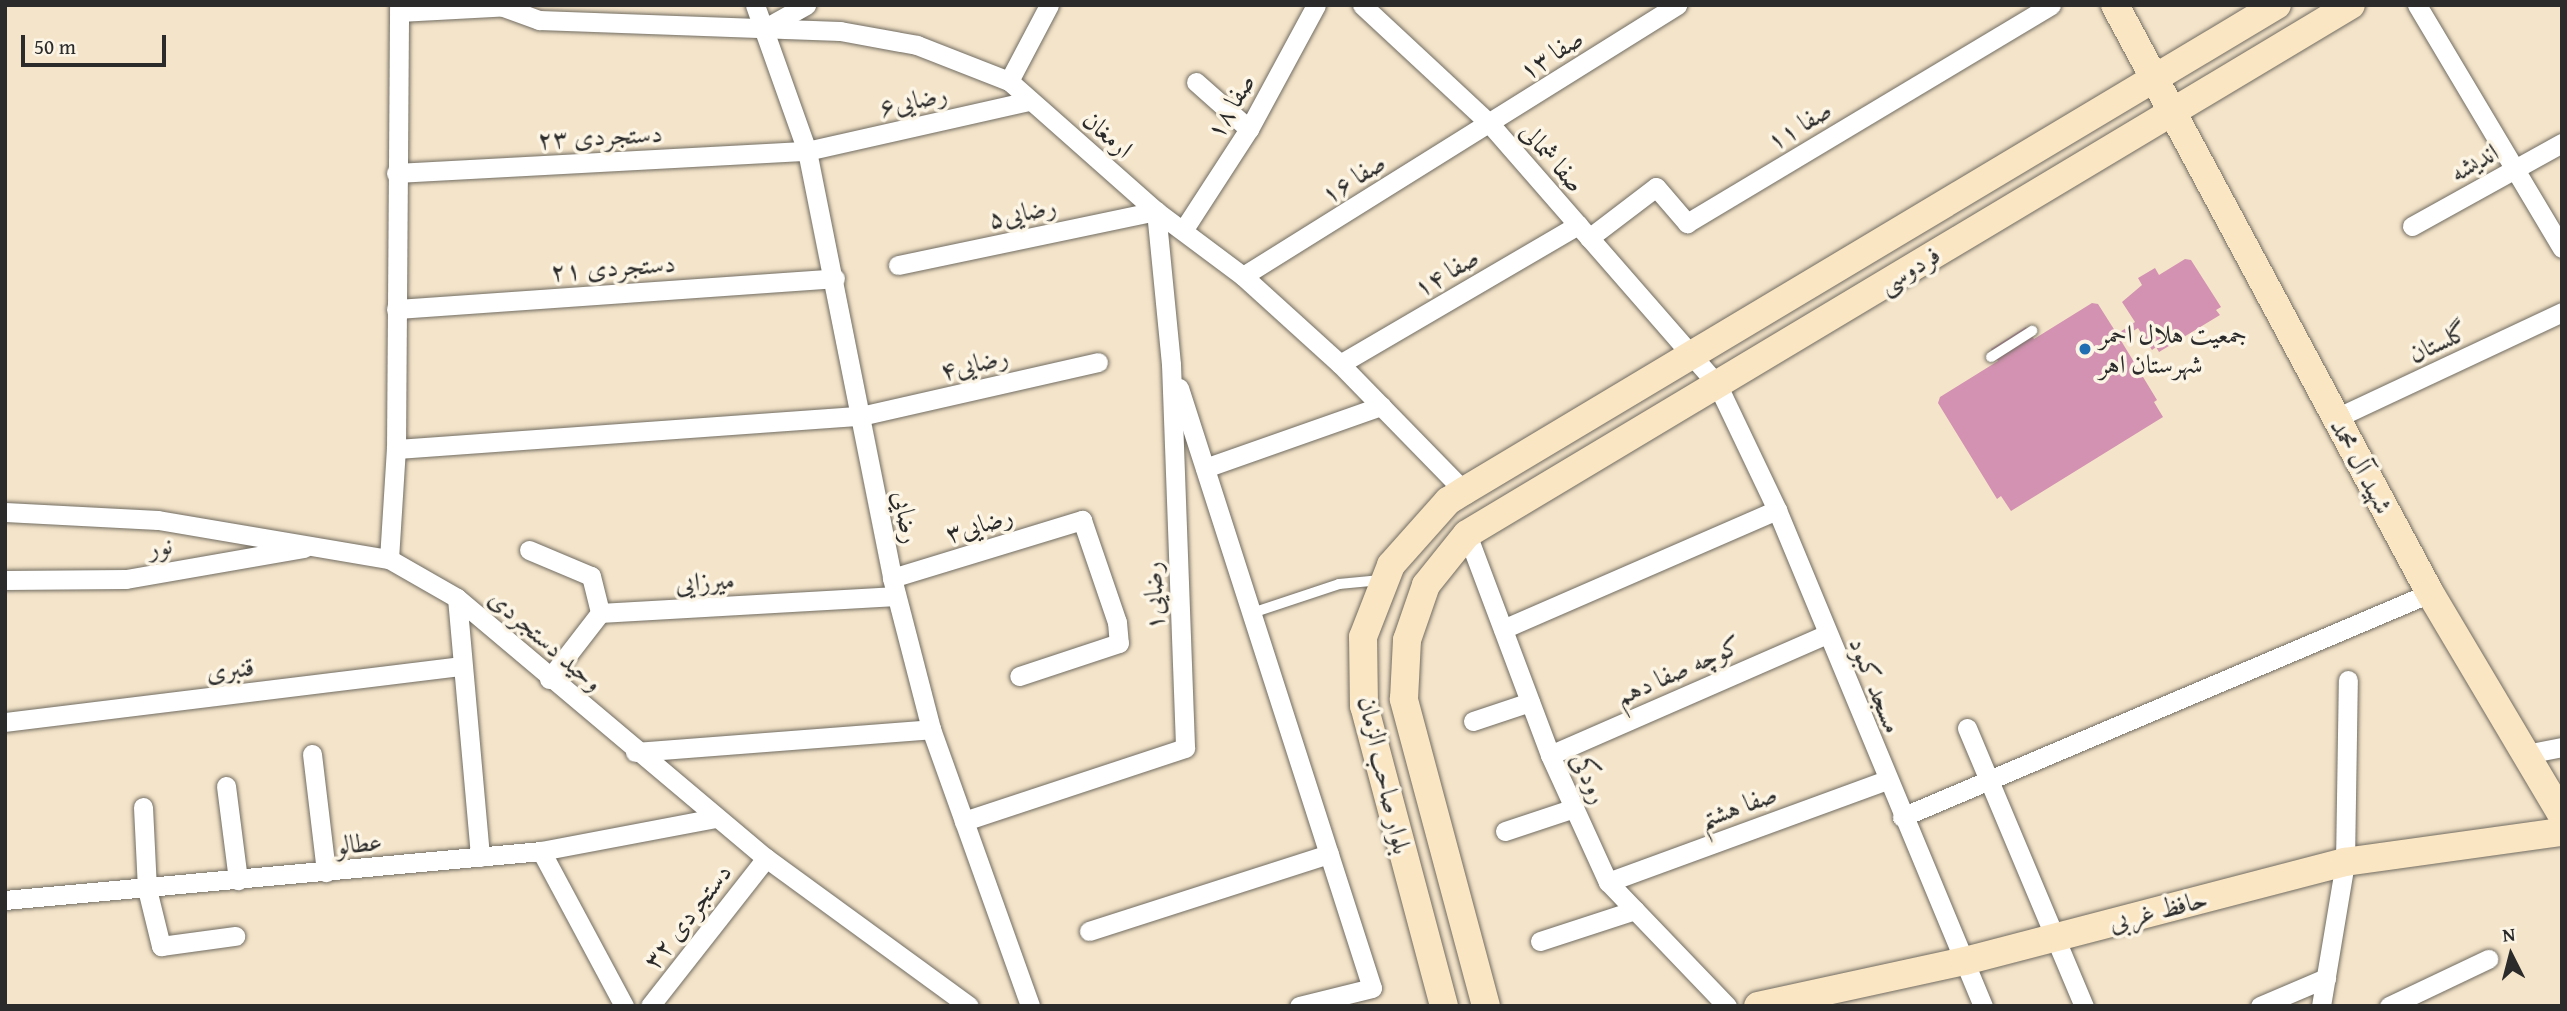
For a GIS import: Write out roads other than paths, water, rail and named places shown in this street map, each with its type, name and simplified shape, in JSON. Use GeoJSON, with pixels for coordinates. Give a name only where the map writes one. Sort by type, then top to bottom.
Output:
{"type":"FeatureCollection","features":[{"type":"Feature","properties":{"kind":"main road","name":"شهید آل محمد"},"geometry":{"type":"LineString","coordinates":[[2115,5],[2430,593],[2562,815]]}},
{"type":"Feature","properties":{"kind":"main road","name":"فردوسی"},"geometry":{"type":"LineString","coordinates":[[1464,491],[2277,5]]}},
{"type":"Feature","properties":{"kind":"main road","name":"فردوسی"},"geometry":{"type":"LineString","coordinates":[[1467,534],[2351,5]]}},
{"type":"Feature","properties":{"kind":"main road","name":"بلوار صاحب الزمان"},"geometry":{"type":"LineString","coordinates":[[1444,1006],[1364,706],[1363,637],[1391,565],[1448,501],[1464,491]]}},
{"type":"Feature","properties":{"kind":"main road","name":"بلوار صاحب الزمان"},"geometry":{"type":"LineString","coordinates":[[1467,534],[1426,586],[1407,640],[1404,699],[1486,1006]]}},
{"type":"Feature","properties":{"kind":"main road","name":"حافظ غربی"},"geometry":{"type":"LineString","coordinates":[[1758,1006],[1965,961],[2346,862],[2562,832]]}},
{"type":"Feature","properties":{"kind":"street"},"geometry":{"type":"LineString","coordinates":[[755,5],[766,28],[806,5]]}},
{"type":"Feature","properties":{"kind":"street"},"geometry":{"type":"LineString","coordinates":[[1009,81],[1049,5]]}},
{"type":"Feature","properties":{"kind":"street","name":"صفا ۱۸"},"geometry":{"type":"LineString","coordinates":[[1184,229],[1249,129],[1316,5]]}},
{"type":"Feature","properties":{"kind":"street","name":"صفا شمالی"},"geometry":{"type":"LineString","coordinates":[[1362,5],[1490,124],[1717,384]]}},
{"type":"Feature","properties":{"kind":"street","name":"صفا ۱۳"},"geometry":{"type":"LineString","coordinates":[[1490,124],[1676,5]]}},
{"type":"Feature","properties":{"kind":"street","name":"صفا ۱۱"},"geometry":{"type":"LineString","coordinates":[[1584,232],[1656,187],[1687,223],[2051,5]]}},
{"type":"Feature","properties":{"kind":"street"},"geometry":{"type":"LineString","coordinates":[[2417,5],[2562,248]]}},
{"type":"Feature","properties":{"kind":"street","name":"ارمغان"},"geometry":{"type":"LineString","coordinates":[[399,9],[505,7],[538,20],[840,31],[917,45],[1009,81],[1029,102],[1156,211],[1184,229],[1243,276],[1340,364],[1464,491]]}},
{"type":"Feature","properties":{"kind":"street"},"geometry":{"type":"LineString","coordinates":[[389,559],[396,449],[399,9]]}},
{"type":"Feature","properties":{"kind":"street","name":"رضایی"},"geometry":{"type":"LineString","coordinates":[[766,28],[807,150],[835,278],[894,587],[931,729],[1030,1006]]}},
{"type":"Feature","properties":{"kind":"street"},"geometry":{"type":"LineString","coordinates":[[1196,82],[1249,129]]}},
{"type":"Feature","properties":{"kind":"street","name":"رضایی۶"},"geometry":{"type":"LineString","coordinates":[[807,150],[1029,102]]}},
{"type":"Feature","properties":{"kind":"street","name":"صفا ۱۶"},"geometry":{"type":"LineString","coordinates":[[1243,276],[1490,124]]}},
{"type":"Feature","properties":{"kind":"street","name":"اندیشه"},"geometry":{"type":"LineString","coordinates":[[2412,226],[2562,143]]}},
{"type":"Feature","properties":{"kind":"street","name":"دستجردی ۲۳"},"geometry":{"type":"LineString","coordinates":[[396,173],[807,150]]}},
{"type":"Feature","properties":{"kind":"street","name":"رضایی۵"},"geometry":{"type":"LineString","coordinates":[[898,265],[1156,211]]}},
{"type":"Feature","properties":{"kind":"street","name":"رضایی۱"},"geometry":{"type":"LineString","coordinates":[[964,821],[1185,748],[1171,364],[1156,211]]}},
{"type":"Feature","properties":{"kind":"street","name":"صفا ۱۴"},"geometry":{"type":"LineString","coordinates":[[1340,364],[1584,232]]}},
{"type":"Feature","properties":{"kind":"street","name":"دستجردی ۲۱"},"geometry":{"type":"LineString","coordinates":[[396,309],[835,278]]}},
{"type":"Feature","properties":{"kind":"street","name":"گلستان"},"geometry":{"type":"LineString","coordinates":[[2336,418],[2562,312]]}},
{"type":"Feature","properties":{"kind":"street","name":"رضایی۴"},"geometry":{"type":"LineString","coordinates":[[396,449],[861,416],[1098,362]]}},
{"type":"Feature","properties":{"kind":"street"},"geometry":{"type":"LineString","coordinates":[[1171,364],[1372,988],[1299,1006]]}},
{"type":"Feature","properties":{"kind":"street","name":"مسجد کبود"},"geometry":{"type":"LineString","coordinates":[[1717,384],[1777,510],[1886,780],[1983,1006]]}},
{"type":"Feature","properties":{"kind":"street"},"geometry":{"type":"LineString","coordinates":[[1205,468],[1381,406]]}},
{"type":"Feature","properties":{"kind":"street"},"geometry":{"type":"LineString","coordinates":[[1503,629],[1777,510]]}},
{"type":"Feature","properties":{"kind":"street","name":"وحید دستجردی"},"geometry":{"type":"LineString","coordinates":[[5,512],[158,520],[322,544],[389,559],[457,598],[635,752],[766,858],[969,1006]]}},
{"type":"Feature","properties":{"kind":"street","name":"رضایی۳"},"geometry":{"type":"LineString","coordinates":[[894,587],[1082,520],[1116,622],[1119,643],[1111,648],[1019,676]]}},
{"type":"Feature","properties":{"kind":"street","name":"رودکی"},"geometry":{"type":"LineString","coordinates":[[1467,534],[1550,755],[1608,882],[1727,1006]]}},
{"type":"Feature","properties":{"kind":"street","name":"نور"},"geometry":{"type":"LineString","coordinates":[[5,580],[126,579],[322,544]]}},
{"type":"Feature","properties":{"kind":"street"},"geometry":{"type":"LineString","coordinates":[[529,550],[592,576],[600,613],[549,679]]}},
{"type":"Feature","properties":{"kind":"street","name":"میرزایی"},"geometry":{"type":"LineString","coordinates":[[600,613],[894,587]]}},
{"type":"Feature","properties":{"kind":"street"},"geometry":{"type":"LineString","coordinates":[[1902,817],[2430,593]]}},
{"type":"Feature","properties":{"kind":"street"},"geometry":{"type":"LineString","coordinates":[[457,598],[480,857]]}},
{"type":"Feature","properties":{"kind":"street","name":"کوچه صفا دهم"},"geometry":{"type":"LineString","coordinates":[[1550,755],[1827,634]]}},
{"type":"Feature","properties":{"kind":"street","name":"قنبری"},"geometry":{"type":"LineString","coordinates":[[5,722],[461,666]]}},
{"type":"Feature","properties":{"kind":"street"},"geometry":{"type":"LineString","coordinates":[[2321,1006],[2346,862],[2348,680]]}},
{"type":"Feature","properties":{"kind":"street"},"geometry":{"type":"LineString","coordinates":[[1473,721],[1530,702]]}},
{"type":"Feature","properties":{"kind":"street"},"geometry":{"type":"LineString","coordinates":[[1966,727],[2084,1006]]}},
{"type":"Feature","properties":{"kind":"street"},"geometry":{"type":"LineString","coordinates":[[635,752],[931,729]]}},
{"type":"Feature","properties":{"kind":"street"},"geometry":{"type":"LineString","coordinates":[[2526,754],[2562,747]]}},
{"type":"Feature","properties":{"kind":"street"},"geometry":{"type":"LineString","coordinates":[[313,754],[326,873]]}},
{"type":"Feature","properties":{"kind":"street","name":"صفا هشتم"},"geometry":{"type":"LineString","coordinates":[[1608,882],[1886,780]]}},
{"type":"Feature","properties":{"kind":"street"},"geometry":{"type":"LineString","coordinates":[[226,786],[238,880]]}},
{"type":"Feature","properties":{"kind":"street"},"geometry":{"type":"LineString","coordinates":[[143,807],[146,888],[161,946],[235,936]]}},
{"type":"Feature","properties":{"kind":"street"},"geometry":{"type":"LineString","coordinates":[[1505,831],[1574,808]]}},
{"type":"Feature","properties":{"kind":"street","name":"عطالو"},"geometry":{"type":"LineString","coordinates":[[5,900],[326,873],[541,850],[716,818]]}},
{"type":"Feature","properties":{"kind":"street"},"geometry":{"type":"LineString","coordinates":[[541,850],[624,1006]]}},
{"type":"Feature","properties":{"kind":"street"},"geometry":{"type":"LineString","coordinates":[[1089,931],[1329,854]]}},
{"type":"Feature","properties":{"kind":"street","name":"دستجردی ۳۲"},"geometry":{"type":"LineString","coordinates":[[650,1006],[766,858]]}},
{"type":"Feature","properties":{"kind":"street"},"geometry":{"type":"LineString","coordinates":[[1540,941],[1635,910]]}},
{"type":"Feature","properties":{"kind":"street"},"geometry":{"type":"LineString","coordinates":[[2389,1006],[2488,959]]}},
{"type":"Feature","properties":{"kind":"street"},"geometry":{"type":"LineString","coordinates":[[2260,1006],[2326,978]]}},
{"type":"Feature","properties":{"kind":"lane"},"geometry":{"type":"LineString","coordinates":[[1991,357],[2032,331]]}},
{"type":"Feature","properties":{"kind":"lane"},"geometry":{"type":"LineString","coordinates":[[1252,613],[1339,584],[1367,578],[1385,581]]}},
{"type":"Feature","properties":{"kind":"place","name":"جمعیت هلال احمر شهرستان اهر"},"geometry":{"type":"Point","coordinates":[2085,349]}}]}
